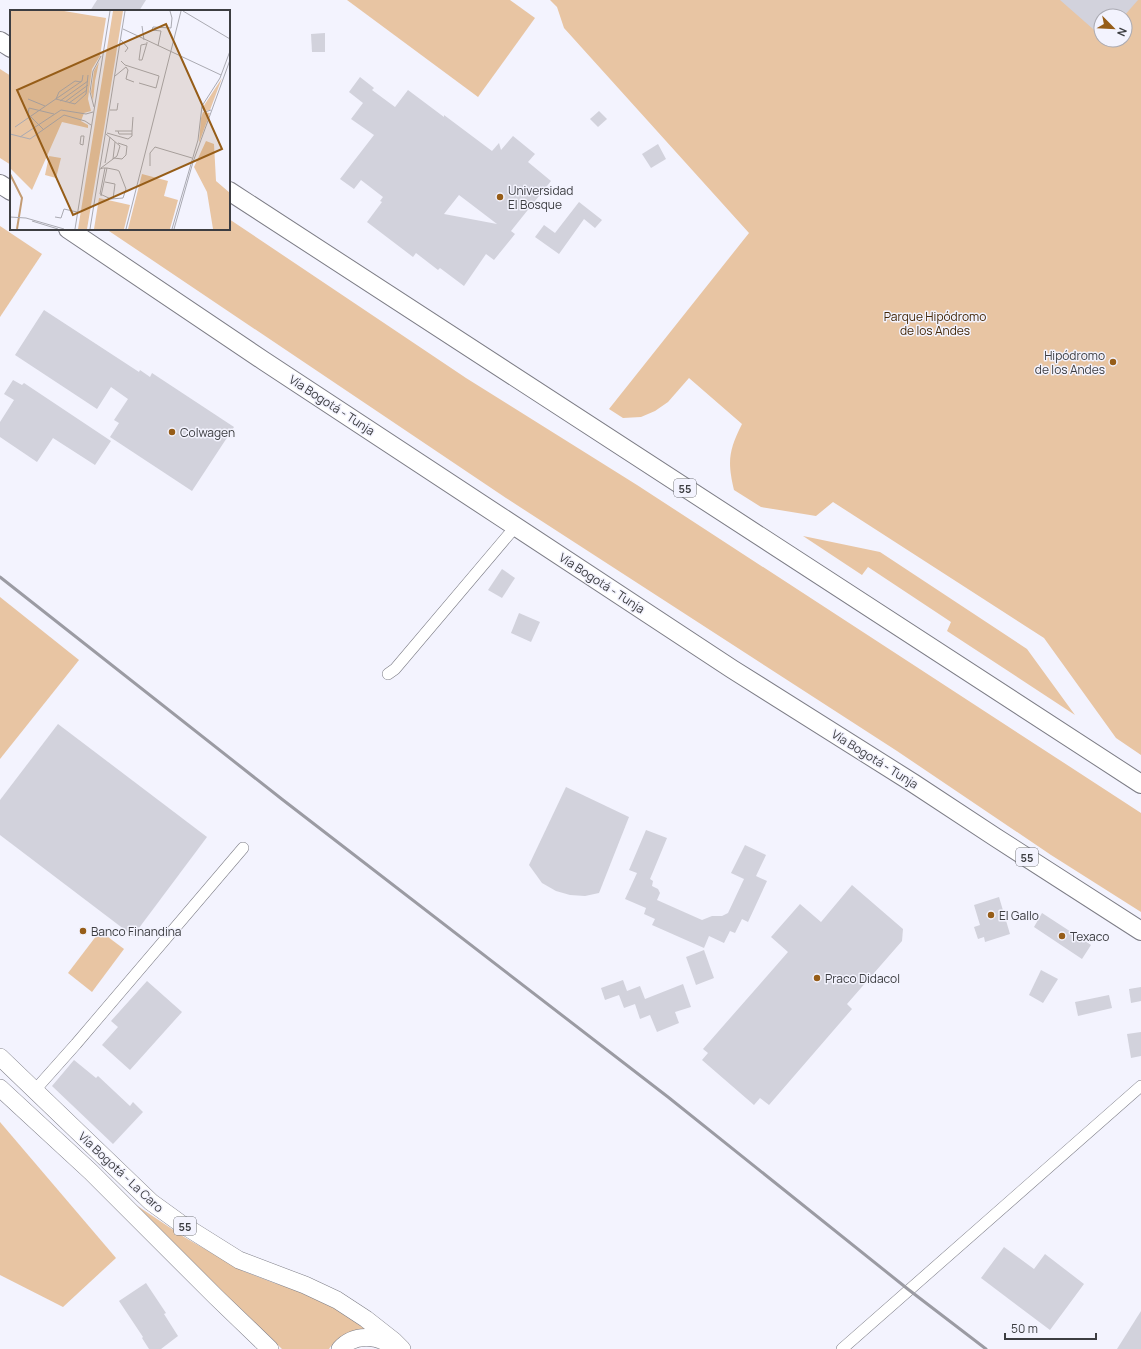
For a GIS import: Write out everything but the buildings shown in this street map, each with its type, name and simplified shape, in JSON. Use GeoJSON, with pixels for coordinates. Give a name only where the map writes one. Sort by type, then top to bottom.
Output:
{"type":"FeatureCollection","features":[{"type":"Feature","properties":{"kind":"highway"},"geometry":{"type":"LineString","coordinates":[[0,41],[10,47]]}},
{"type":"Feature","properties":{"kind":"highway"},"geometry":{"type":"LineString","coordinates":[[0,184],[10,190]]}},
{"type":"Feature","properties":{"kind":"highway","name":"55"},"geometry":{"type":"LineString","coordinates":[[230,192],[1141,784]]}},
{"type":"Feature","properties":{"kind":"highway","name":"Vía Bogotá - Tunja"},"geometry":{"type":"LineString","coordinates":[[69,230],[271,365],[732,669],[913,783],[1141,931]]}},
{"type":"Feature","properties":{"kind":"main road","name":"Vía Bogotá - La Caro"},"geometry":{"type":"LineString","coordinates":[[0,1057],[151,1202],[180,1223],[239,1260],[305,1284],[337,1300],[394,1340],[402,1349]]}},
{"type":"Feature","properties":{"kind":"main road","name":"Vía Bogotá - La Caro"},"geometry":{"type":"LineString","coordinates":[[0,1088],[91,1172],[270,1349]]}},
{"type":"Feature","properties":{"kind":"main road"},"geometry":{"type":"LineString","coordinates":[[340,1349],[347,1343],[361,1338],[369,1338],[384,1341],[394,1349]]}},
{"type":"Feature","properties":{"kind":"street"},"geometry":{"type":"LineString","coordinates":[[388,674],[395,668],[516,526]]}},
{"type":"Feature","properties":{"kind":"street"},"geometry":{"type":"LineString","coordinates":[[35,1090],[243,848]]}},
{"type":"Feature","properties":{"kind":"street"},"geometry":{"type":"LineString","coordinates":[[842,1349],[1141,1086]]}},
{"type":"Feature","properties":{"kind":"green space"},"geometry":{"type":"Polygon","coordinates":[[[347,0],[510,0],[535,18],[478,97],[347,0]]]}},
{"type":"Feature","properties":{"kind":"green space","name":"Parque Hipódromo de los Andes"},"geometry":{"type":"Polygon","coordinates":[[[550,0],[1141,0],[1141,755],[1116,738],[1044,638],[833,502],[816,516],[761,507],[734,490],[730,471],[730,456],[734,441],[742,424],[689,378],[668,402],[655,411],[641,417],[623,418],[609,409],[749,233],[564,28],[557,7],[550,0]]]}},
{"type":"Feature","properties":{"kind":"green space"},"geometry":{"type":"Polygon","coordinates":[[[0,69],[10,75],[10,164],[0,158],[0,69]]]}},
{"type":"Feature","properties":{"kind":"green space"},"geometry":{"type":"Polygon","coordinates":[[[230,220],[466,378],[637,485],[1141,813],[1141,912],[1051,855],[897,751],[506,498],[107,230],[230,230],[230,220]]]}},
{"type":"Feature","properties":{"kind":"green space"},"geometry":{"type":"Polygon","coordinates":[[[0,226],[42,254],[0,317],[0,226]]]}},
{"type":"Feature","properties":{"kind":"green space"},"geometry":{"type":"Polygon","coordinates":[[[803,536],[880,552],[1027,649],[1075,715],[947,631],[951,622],[868,567],[862,575],[803,536]]]}},
{"type":"Feature","properties":{"kind":"green space"},"geometry":{"type":"Polygon","coordinates":[[[0,597],[79,660],[0,759],[0,597]]]}},
{"type":"Feature","properties":{"kind":"green space"},"geometry":{"type":"Polygon","coordinates":[[[100,931],[124,949],[92,992],[68,973],[100,931]]]}},
{"type":"Feature","properties":{"kind":"green space"},"geometry":{"type":"Polygon","coordinates":[[[0,1122],[116,1258],[63,1307],[0,1275],[0,1122]]]}},
{"type":"Feature","properties":{"kind":"green space"},"geometry":{"type":"Polygon","coordinates":[[[127,1199],[184,1237],[243,1271],[274,1283],[307,1293],[339,1309],[370,1329],[350,1332],[329,1349],[282,1349],[127,1199]]]}},
{"type":"Feature","properties":{"kind":"railway"},"geometry":{"type":"LineString","coordinates":[[0,577],[283,800],[668,1097],[909,1290],[986,1349]]}},
{"type":"Feature","properties":{"kind":"place","name":"Universidad El Bosque"},"geometry":{"type":"Point","coordinates":[500,197]}},
{"type":"Feature","properties":{"kind":"place","name":"Hipódromo de los Andes"},"geometry":{"type":"Point","coordinates":[1113,362]}},
{"type":"Feature","properties":{"kind":"place","name":"Colwagen"},"geometry":{"type":"Point","coordinates":[172,432]}},
{"type":"Feature","properties":{"kind":"place","name":"El Gallo"},"geometry":{"type":"Point","coordinates":[991,915]}},
{"type":"Feature","properties":{"kind":"place","name":"Banco Finandina"},"geometry":{"type":"Point","coordinates":[83,931]}},
{"type":"Feature","properties":{"kind":"place","name":"Texaco"},"geometry":{"type":"Point","coordinates":[1062,936]}},
{"type":"Feature","properties":{"kind":"place","name":"Praco Didacol"},"geometry":{"type":"Point","coordinates":[817,978]}}]}
